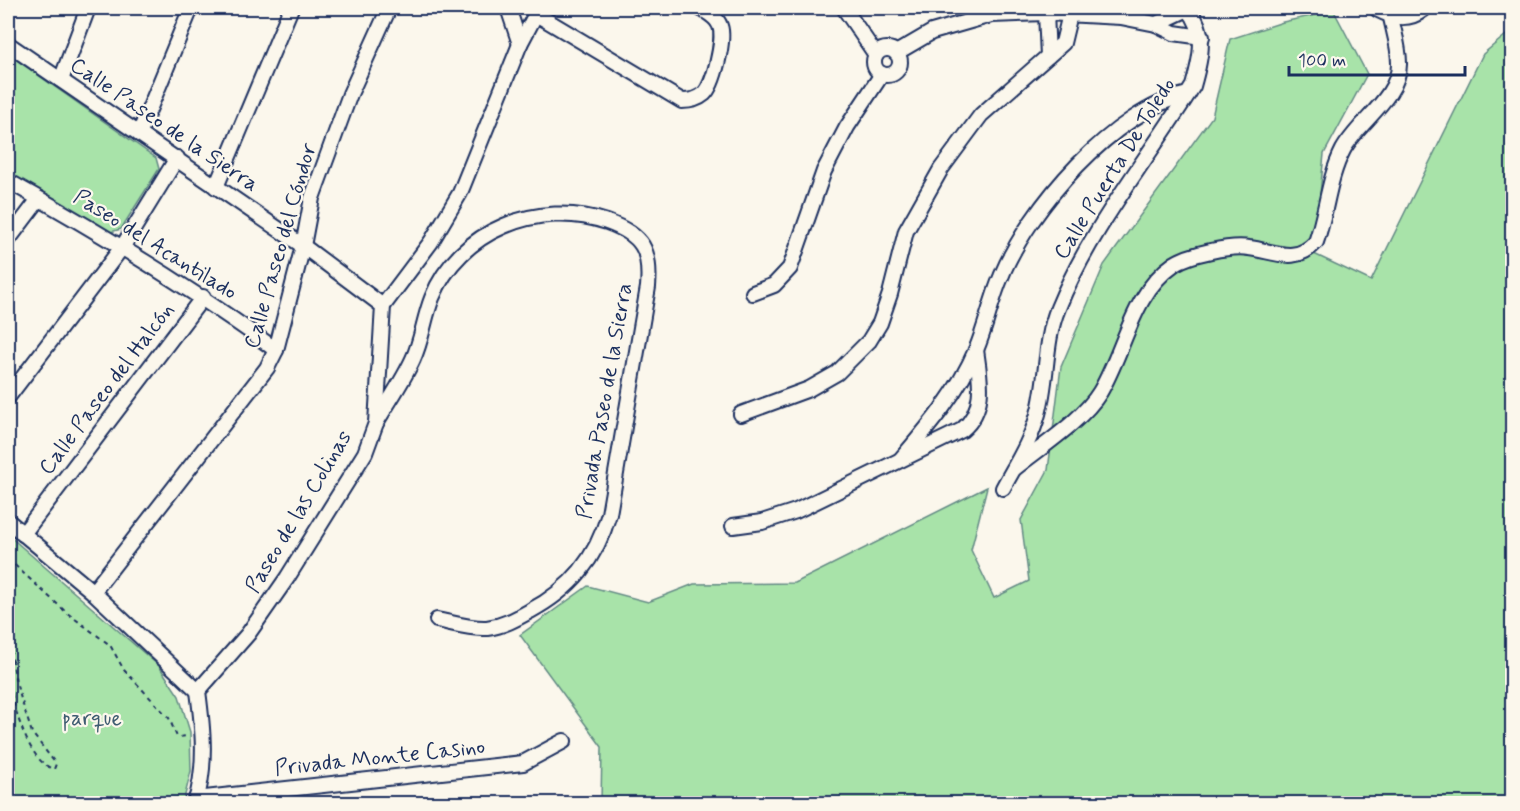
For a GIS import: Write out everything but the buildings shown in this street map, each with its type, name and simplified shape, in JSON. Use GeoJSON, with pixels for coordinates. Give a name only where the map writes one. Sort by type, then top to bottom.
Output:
{"type":"FeatureCollection","features":[{"type":"Feature","properties":{"kind":"street"},"geometry":{"type":"LineString","coordinates":[[61,80],[88,8]]}},
{"type":"Feature","properties":{"kind":"street"},"geometry":{"type":"LineString","coordinates":[[139,134],[191,8]]}},
{"type":"Feature","properties":{"kind":"street"},"geometry":{"type":"LineString","coordinates":[[216,187],[291,8]]}},
{"type":"Feature","properties":{"kind":"street","name":"Calle Paseo del Cóndor"},"geometry":{"type":"LineString","coordinates":[[93,592],[250,392],[276,350],[303,246],[312,198],[350,94],[389,8]]}},
{"type":"Feature","properties":{"kind":"street"},"geometry":{"type":"LineString","coordinates":[[508,8],[520,44]]}},
{"type":"Feature","properties":{"kind":"street"},"geometry":{"type":"LineString","coordinates":[[383,306],[431,242],[460,193],[520,44],[538,11],[682,101],[702,96],[708,89],[722,34],[714,16],[700,8]]}},
{"type":"Feature","properties":{"kind":"street"},"geometry":{"type":"LineString","coordinates":[[844,8],[876,55],[875,68],[882,74],[891,74],[898,69],[900,60],[896,53],[884,49],[876,55]]}},
{"type":"Feature","properties":{"kind":"street"},"geometry":{"type":"LineString","coordinates":[[959,23],[962,8]]}},
{"type":"Feature","properties":{"kind":"street"},"geometry":{"type":"LineString","coordinates":[[896,53],[917,39],[988,11],[1121,17],[1156,24],[1174,33],[1202,37],[1197,22],[1187,8],[1156,24]]}},
{"type":"Feature","properties":{"kind":"street"},"geometry":{"type":"LineString","coordinates":[[1015,468],[1091,405],[1107,379],[1143,296],[1158,276],[1178,261],[1225,248],[1248,247],[1275,255],[1302,254],[1316,242],[1334,171],[1344,149],[1358,127],[1395,82],[1400,65],[1385,10],[1408,15],[1422,8]]}},
{"type":"Feature","properties":{"kind":"street"},"geometry":{"type":"LineString","coordinates":[[1046,14],[1048,56]]}},
{"type":"Feature","properties":{"kind":"street"},"geometry":{"type":"LineString","coordinates":[[741,414],[810,389],[837,373],[869,341],[880,323],[890,294],[906,231],[941,169],[981,115],[1063,43],[1070,14]]}},
{"type":"Feature","properties":{"kind":"street","name":"Calle Puerta De Toledo"},"geometry":{"type":"LineString","coordinates":[[1003,488],[1030,440],[1038,415],[1047,346],[1058,307],[1097,232],[1188,94],[1199,65],[1202,37]]}},
{"type":"Feature","properties":{"kind":"street","name":"Calle Paseo de la Sierra"},"geometry":{"type":"LineString","coordinates":[[8,44],[303,246],[383,306]]}},
{"type":"Feature","properties":{"kind":"street"},"geometry":{"type":"LineString","coordinates":[[753,293],[779,281],[790,268],[824,171],[848,127],[882,74]]}},
{"type":"Feature","properties":{"kind":"street"},"geometry":{"type":"LineString","coordinates":[[901,459],[946,405],[976,350],[1001,276],[1017,244],[1040,208],[1080,163],[1145,112],[1169,98],[1188,94]]}},
{"type":"Feature","properties":{"kind":"street"},"geometry":{"type":"LineString","coordinates":[[1145,112],[1174,118]]}},
{"type":"Feature","properties":{"kind":"street"},"geometry":{"type":"LineString","coordinates":[[8,397],[123,246],[177,158]]}},
{"type":"Feature","properties":{"kind":"street","name":"Paseo del Acantilado"},"geometry":{"type":"LineString","coordinates":[[8,181],[123,246],[203,297],[276,350]]}},
{"type":"Feature","properties":{"kind":"street"},"geometry":{"type":"LineString","coordinates":[[8,240],[39,199]]}},
{"type":"Feature","properties":{"kind":"street","name":"Privada Paseo de la Sierra"},"geometry":{"type":"LineString","coordinates":[[376,423],[414,357],[432,297],[444,274],[462,252],[478,239],[514,222],[538,216],[568,214],[617,226],[635,235],[641,242],[646,252],[649,271],[648,288],[609,514],[604,533],[592,558],[579,576],[561,592],[513,621],[484,628],[437,620]]}},
{"type":"Feature","properties":{"kind":"street","name":"Calle Paseo del Halcón"},"geometry":{"type":"LineString","coordinates":[[23,534],[203,297]]}},
{"type":"Feature","properties":{"kind":"street","name":"Paseo de las Colinas"},"geometry":{"type":"LineString","coordinates":[[198,691],[248,634],[287,578],[365,453],[376,423],[383,306]]}},
{"type":"Feature","properties":{"kind":"street"},"geometry":{"type":"LineString","coordinates":[[734,526],[762,522],[796,512],[954,435],[974,417],[980,400],[976,350]]}},
{"type":"Feature","properties":{"kind":"street"},"geometry":{"type":"LineString","coordinates":[[8,521],[93,592],[198,691],[203,735],[202,780],[196,802]]}},
{"type":"Feature","properties":{"kind":"street","name":"Privada Monte Casino"},"geometry":{"type":"LineString","coordinates":[[196,802],[523,763],[564,741]]}},
{"type":"Feature","properties":{"kind":"path"},"geometry":{"type":"LineString","coordinates":[[8,559],[67,612],[110,645],[124,670],[169,718],[177,737],[203,735]]}},
{"type":"Feature","properties":{"kind":"path"},"geometry":{"type":"LineString","coordinates":[[8,632],[16,683],[32,733],[56,764],[54,769],[42,762],[29,743],[17,719],[8,679]]}},
{"type":"Feature","properties":{"kind":"green space"},"geometry":{"type":"Polygon","coordinates":[[[1334,11],[1367,74],[1324,154],[1314,254],[1371,281],[1483,54],[1512,30],[1512,803],[601,803],[602,747],[520,635],[588,586],[648,602],[694,584],[795,583],[987,487],[971,550],[994,598],[1029,581],[1021,520],[1048,470],[1061,367],[1104,265],[1212,117],[1230,39],[1283,22],[1334,11]]]}},
{"type":"Feature","properties":{"kind":"green space"},"geometry":{"type":"Polygon","coordinates":[[[8,54],[156,158],[159,169],[121,229],[107,233],[8,173],[8,54]]]}},
{"type":"Feature","properties":{"kind":"green space","name":"parque"},"geometry":{"type":"Polygon","coordinates":[[[8,535],[159,666],[179,696],[190,732],[191,771],[183,803],[8,803],[8,535]]]}}]}
